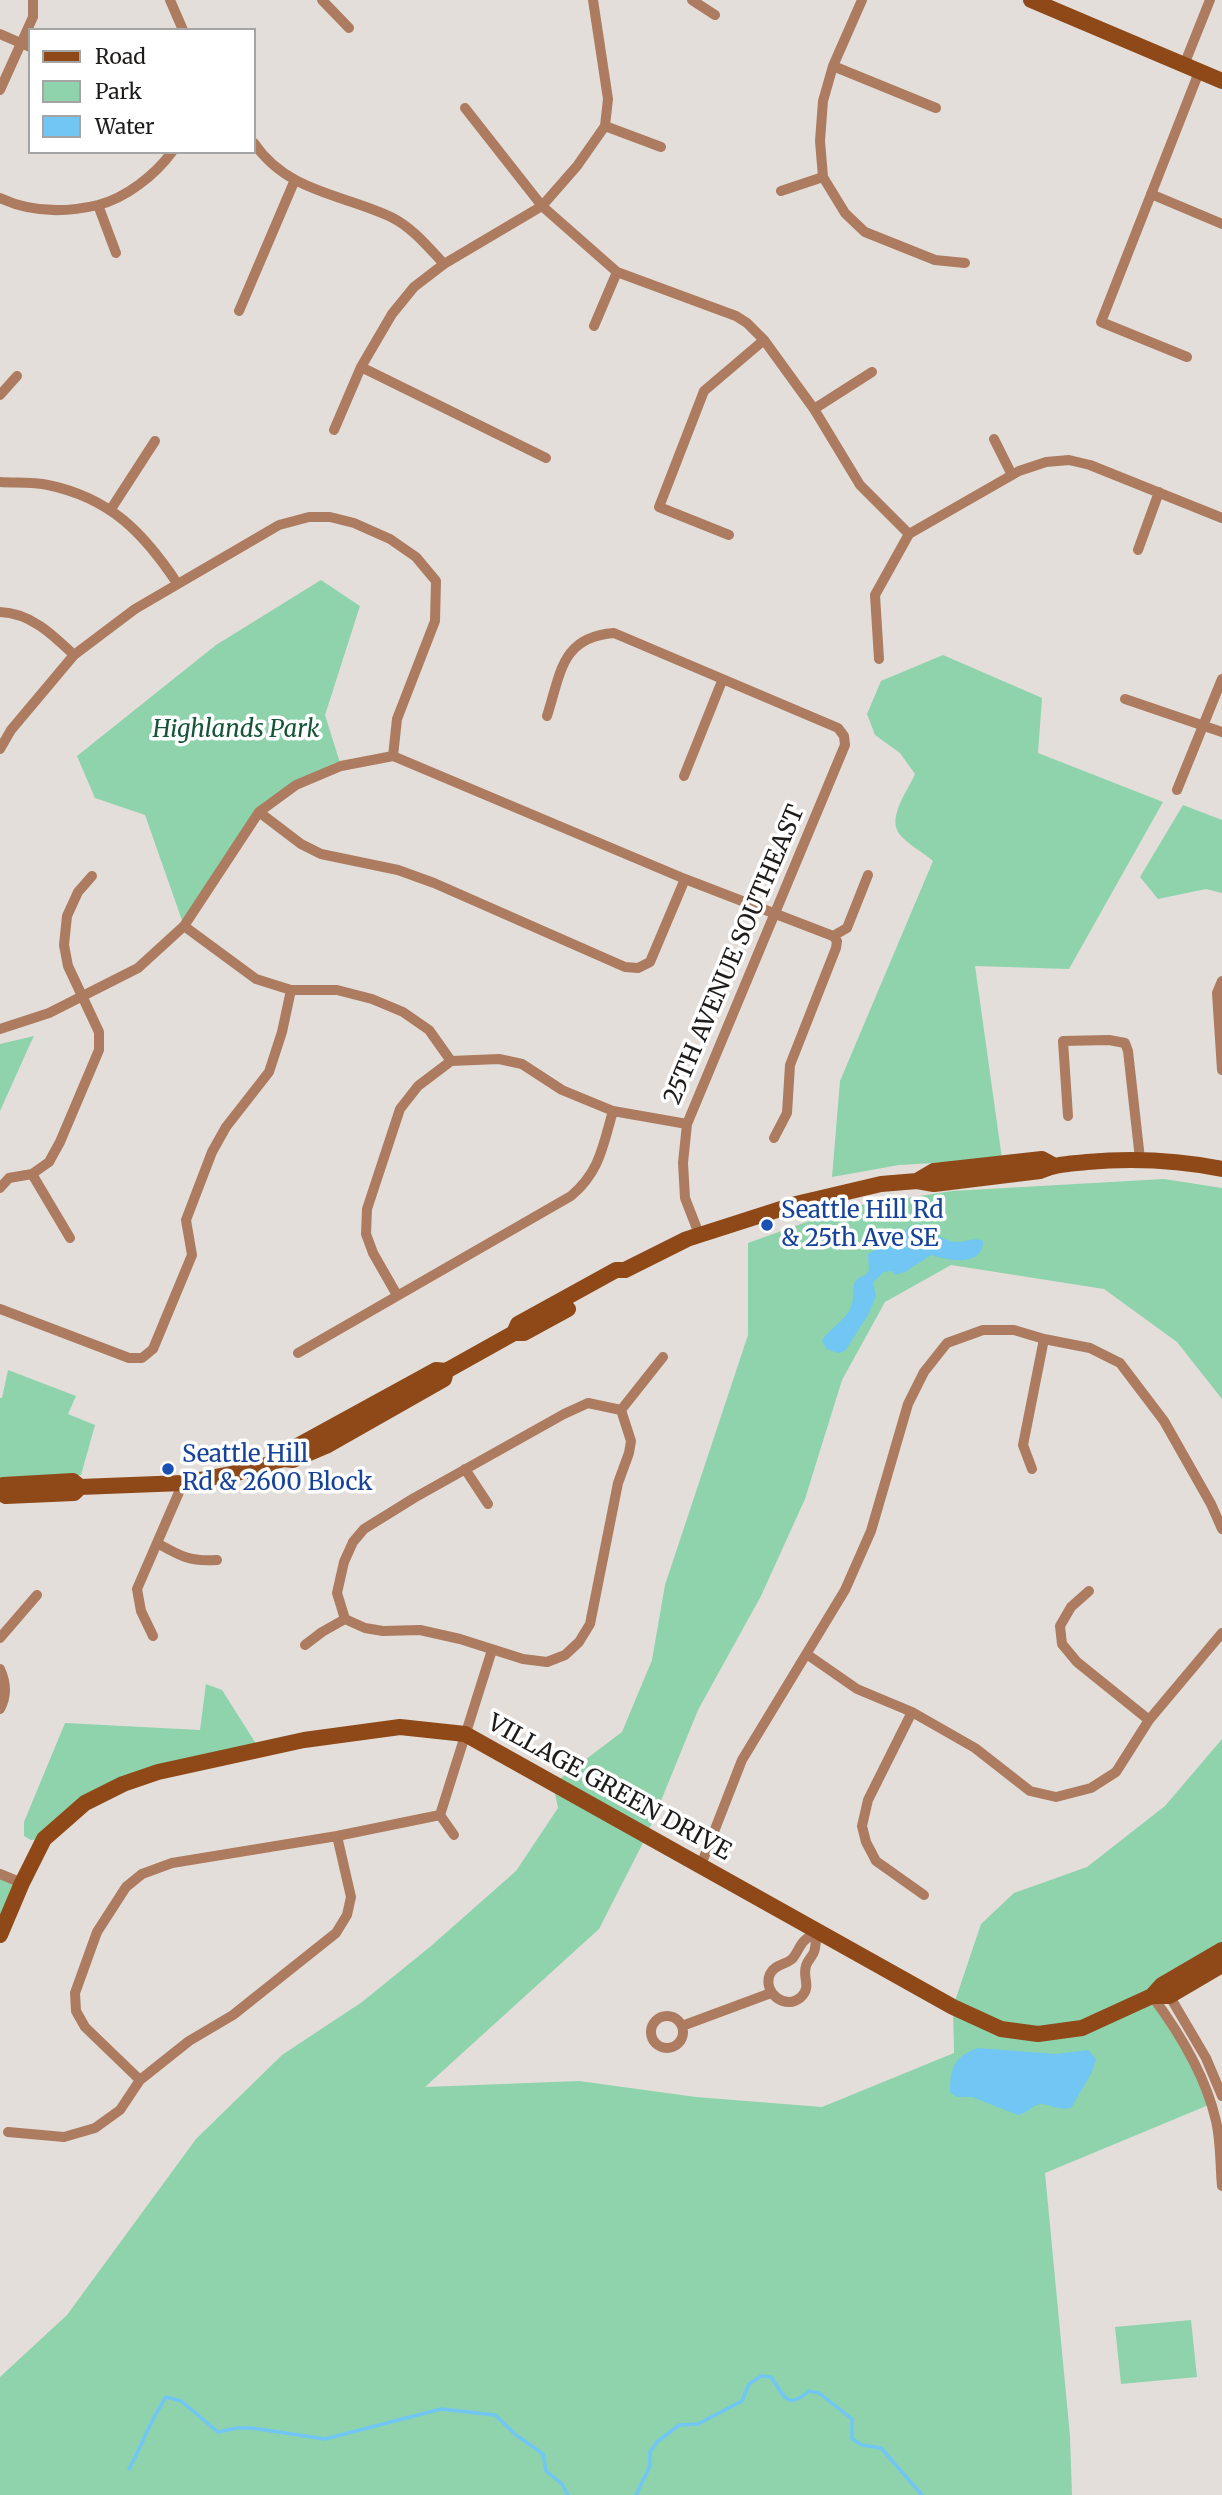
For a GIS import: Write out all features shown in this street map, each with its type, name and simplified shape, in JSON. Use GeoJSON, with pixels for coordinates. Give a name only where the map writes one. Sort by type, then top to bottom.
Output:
{"type":"FeatureCollection","features":[{"type":"Feature","properties":{"kind":"street"},"geometry":{"type":"LineString","coordinates":[[30,28],[33,0]]}},
{"type":"Feature","properties":{"kind":"street"},"geometry":{"type":"LineString","coordinates":[[170,0],[182,28]]}},
{"type":"Feature","properties":{"kind":"street"},"geometry":{"type":"LineString","coordinates":[[322,0],[349,28]]}},
{"type":"Feature","properties":{"kind":"street"},"geometry":{"type":"LineString","coordinates":[[334,430],[362,367],[392,314],[414,287],[444,264],[542,206],[577,166],[605,126],[608,99],[593,0]]}},
{"type":"Feature","properties":{"kind":"street"},"geometry":{"type":"LineString","coordinates":[[692,0],[715,15]]}},
{"type":"Feature","properties":{"kind":"street"},"geometry":{"type":"LineString","coordinates":[[862,0],[833,66],[823,101],[820,141],[823,177],[845,213],[865,232],[934,260],[965,263]]}},
{"type":"Feature","properties":{"kind":"street"},"geometry":{"type":"LineString","coordinates":[[1031,0],[1058,5],[1222,81]]}},
{"type":"Feature","properties":{"kind":"street"},"geometry":{"type":"LineString","coordinates":[[1187,357],[1101,322],[1152,194],[1192,69],[1210,0]]}},
{"type":"Feature","properties":{"kind":"street"},"geometry":{"type":"LineString","coordinates":[[0,34],[25,45],[0,90]]}},
{"type":"Feature","properties":{"kind":"street"},"geometry":{"type":"LineString","coordinates":[[833,66],[936,108]]}},
{"type":"Feature","properties":{"kind":"street"},"geometry":{"type":"LineString","coordinates":[[465,108],[542,206],[617,272],[736,316],[747,323],[764,340],[814,409],[860,485],[909,534]]}},
{"type":"Feature","properties":{"kind":"street"},"geometry":{"type":"LineString","coordinates":[[605,126],[660,148]]}},
{"type":"Feature","properties":{"kind":"street"},"geometry":{"type":"LineString","coordinates":[[256,145],[274,167],[294,181],[392,218],[412,230],[444,264]]}},
{"type":"Feature","properties":{"kind":"street"},"geometry":{"type":"LineString","coordinates":[[0,198],[19,207],[52,212],[98,205],[135,187],[161,167],[171,154]]}},
{"type":"Feature","properties":{"kind":"street"},"geometry":{"type":"LineString","coordinates":[[781,191],[823,177]]}},
{"type":"Feature","properties":{"kind":"street"},"geometry":{"type":"LineString","coordinates":[[239,311],[294,181]]}},
{"type":"Feature","properties":{"kind":"street"},"geometry":{"type":"LineString","coordinates":[[1152,194],[1222,224]]}},
{"type":"Feature","properties":{"kind":"street"},"geometry":{"type":"LineString","coordinates":[[98,205],[116,253]]}},
{"type":"Feature","properties":{"kind":"street"},"geometry":{"type":"LineString","coordinates":[[594,327],[617,272]]}},
{"type":"Feature","properties":{"kind":"street"},"geometry":{"type":"LineString","coordinates":[[729,535],[659,507],[704,391],[764,340]]}},
{"type":"Feature","properties":{"kind":"street"},"geometry":{"type":"LineString","coordinates":[[362,367],[546,457]]}},
{"type":"Feature","properties":{"kind":"street"},"geometry":{"type":"LineString","coordinates":[[814,409],[872,372]]}},
{"type":"Feature","properties":{"kind":"street"},"geometry":{"type":"LineString","coordinates":[[0,395],[17,376]]}},
{"type":"Feature","properties":{"kind":"street"},"geometry":{"type":"LineString","coordinates":[[994,439],[1012,475]]}},
{"type":"Feature","properties":{"kind":"street"},"geometry":{"type":"LineString","coordinates":[[111,509],[155,441]]}},
{"type":"Feature","properties":{"kind":"street"},"geometry":{"type":"LineString","coordinates":[[879,659],[875,595],[909,534],[1012,475],[1046,462],[1069,460],[1090,465],[1222,518]]}},
{"type":"Feature","properties":{"kind":"street"},"geometry":{"type":"LineString","coordinates":[[0,482],[47,485],[80,494],[111,509],[139,532],[177,583]]}},
{"type":"Feature","properties":{"kind":"street"},"geometry":{"type":"LineString","coordinates":[[1138,550],[1159,492]]}},
{"type":"Feature","properties":{"kind":"street"},"geometry":{"type":"LineString","coordinates":[[0,749],[11,730],[74,655],[135,609],[279,525],[309,517],[330,517],[354,523],[390,539],[416,557],[436,581],[435,621],[397,719],[393,756]]}},
{"type":"Feature","properties":{"kind":"street"},"geometry":{"type":"LineString","coordinates":[[0,612],[23,617],[42,626],[74,655]]}},
{"type":"Feature","properties":{"kind":"street"},"geometry":{"type":"LineString","coordinates":[[547,716],[563,665],[572,650],[587,638],[614,633],[722,681],[684,776]]}},
{"type":"Feature","properties":{"kind":"street"},"geometry":{"type":"LineString","coordinates":[[1177,790],[1222,679]]}},
{"type":"Feature","properties":{"kind":"street","name":"25TH AVENUE SOUTHEAST"},"geometry":{"type":"LineString","coordinates":[[699,1234],[685,1198],[683,1163],[687,1124],[845,745],[844,736],[838,728],[722,681]]}},
{"type":"Feature","properties":{"kind":"street"},"geometry":{"type":"LineString","coordinates":[[1125,699],[1222,732]]}},
{"type":"Feature","properties":{"kind":"street"},"geometry":{"type":"LineString","coordinates":[[0,1029],[49,1013],[138,968],[184,926],[259,812],[296,785],[341,766],[393,756],[835,939]]}},
{"type":"Feature","properties":{"kind":"street"},"geometry":{"type":"LineString","coordinates":[[259,812],[301,844],[321,854],[398,870],[434,883],[625,967],[638,968],[650,962],[685,879]]}},
{"type":"Feature","properties":{"kind":"street"},"geometry":{"type":"LineString","coordinates":[[774,1138],[787,1113],[790,1065],[835,939],[847,928],[868,875]]}},
{"type":"Feature","properties":{"kind":"street"},"geometry":{"type":"LineString","coordinates":[[0,1188],[9,1178],[32,1174],[49,1162],[99,1050],[99,1032],[68,966],[64,945],[67,916],[78,892],[92,876]]}},
{"type":"Feature","properties":{"kind":"street"},"geometry":{"type":"LineString","coordinates":[[184,926],[256,979],[291,990],[337,990],[372,999],[403,1012],[429,1030],[452,1061]]}},
{"type":"Feature","properties":{"kind":"street"},"geometry":{"type":"LineString","coordinates":[[1221,1070],[1217,993],[1222,981]]}},
{"type":"Feature","properties":{"kind":"street"},"geometry":{"type":"LineString","coordinates":[[0,1309],[129,1358],[142,1358],[153,1349],[192,1255],[186,1220],[212,1152],[226,1127],[269,1072],[282,1032],[291,990]]}},
{"type":"Feature","properties":{"kind":"street"},"geometry":{"type":"LineString","coordinates":[[1068,1116],[1063,1041],[1109,1040],[1125,1043],[1140,1159]]}},
{"type":"Feature","properties":{"kind":"street"},"geometry":{"type":"LineString","coordinates":[[397,1295],[373,1253],[366,1234],[367,1209],[400,1109],[418,1086],[452,1061],[499,1059],[522,1064],[562,1090],[613,1111],[687,1124]]}},
{"type":"Feature","properties":{"kind":"street"},"geometry":{"type":"LineString","coordinates":[[298,1353],[571,1196],[585,1184],[596,1168],[613,1111]]}},
{"type":"Feature","properties":{"kind":"street"},"geometry":{"type":"LineString","coordinates":[[0,1491],[6,1496],[74,1493],[80,1487],[183,1483],[251,1470],[283,1460],[290,1450],[436,1370],[446,1371],[514,1333],[524,1333],[622,1279],[625,1270],[699,1234],[796,1204],[881,1184],[917,1181],[934,1184],[1040,1171],[1053,1165],[1140,1159],[1185,1162],[1222,1169]]}},
{"type":"Feature","properties":{"kind":"street"},"geometry":{"type":"LineString","coordinates":[[32,1174],[70,1238]]}},
{"type":"Feature","properties":{"kind":"street"},"geometry":{"type":"LineString","coordinates":[[701,1865],[742,1760],[845,1590],[871,1531],[908,1404],[923,1372],[947,1343],[983,1330],[1014,1330],[1090,1348],[1120,1363],[1164,1421],[1211,1504],[1222,1529]]}},
{"type":"Feature","properties":{"kind":"street"},"geometry":{"type":"LineString","coordinates":[[1032,1469],[1023,1446],[1044,1339]]}},
{"type":"Feature","properties":{"kind":"street"},"geometry":{"type":"LineString","coordinates":[[621,1409],[663,1357]]}},
{"type":"Feature","properties":{"kind":"street"},"geometry":{"type":"LineString","coordinates":[[588,1403],[621,1409],[631,1441],[629,1453],[618,1483],[590,1624],[579,1642],[565,1655],[547,1661],[523,1659],[460,1639],[420,1630],[383,1631],[365,1628],[345,1619],[337,1593],[344,1562],[353,1542],[364,1529],[564,1413],[588,1403]]}},
{"type":"Feature","properties":{"kind":"street"},"geometry":{"type":"LineString","coordinates":[[465,1469],[488,1504]]}},
{"type":"Feature","properties":{"kind":"street"},"geometry":{"type":"LineString","coordinates":[[153,1636],[141,1611],[137,1589],[183,1483]]}},
{"type":"Feature","properties":{"kind":"street"},"geometry":{"type":"LineString","coordinates":[[157,1543],[181,1557],[196,1561],[217,1560]]}},
{"type":"Feature","properties":{"kind":"street"},"geometry":{"type":"LineString","coordinates":[[1089,1591],[1071,1607],[1060,1626],[1062,1644],[1076,1662],[1149,1720]]}},
{"type":"Feature","properties":{"kind":"street"},"geometry":{"type":"LineString","coordinates":[[0,1638],[37,1595]]}},
{"type":"Feature","properties":{"kind":"street"},"geometry":{"type":"LineString","coordinates":[[305,1645],[345,1619]]}},
{"type":"Feature","properties":{"kind":"street"},"geometry":{"type":"LineString","coordinates":[[807,1655],[857,1689],[912,1712],[975,1748],[1030,1791],[1056,1797],[1091,1788],[1116,1772],[1149,1720],[1222,1633]]}},
{"type":"Feature","properties":{"kind":"street"},"geometry":{"type":"LineString","coordinates":[[440,1815],[492,1650]]}},
{"type":"Feature","properties":{"kind":"street"},"geometry":{"type":"LineString","coordinates":[[0,1669],[5,1680],[4,1702],[0,1709]]}},
{"type":"Feature","properties":{"kind":"street"},"geometry":{"type":"LineString","coordinates":[[912,1712],[868,1800],[862,1826],[866,1842],[876,1861],[924,1895]]}},
{"type":"Feature","properties":{"kind":"street","name":"VILLAGE GREEN DRIVE"},"geometry":{"type":"LineString","coordinates":[[0,1935],[44,1839],[85,1803],[123,1784],[158,1772],[304,1740],[400,1727],[465,1734],[953,2007],[1001,2029],[1038,2034],[1082,2028],[1222,1965]]}},
{"type":"Feature","properties":{"kind":"street"},"geometry":{"type":"LineString","coordinates":[[440,1815],[454,1835]]}},
{"type":"Feature","properties":{"kind":"street"},"geometry":{"type":"LineString","coordinates":[[140,2080],[85,2027],[76,2011],[75,1993],[97,1931],[126,1887],[142,1874],[172,1863],[337,1836],[440,1815]]}},
{"type":"Feature","properties":{"kind":"street"},"geometry":{"type":"LineString","coordinates":[[8,2132],[64,2137],[95,2129],[120,2110],[140,2080],[189,2041],[233,2015],[336,1933],[347,1915],[351,1897],[337,1836]]}},
{"type":"Feature","properties":{"kind":"street"},"geometry":{"type":"LineString","coordinates":[[0,1874],[22,1883]]}},
{"type":"Feature","properties":{"kind":"street"},"geometry":{"type":"LineString","coordinates":[[817,1931],[815,1949],[806,1966],[807,1986],[804,1994],[789,2002],[777,1999],[771,1993],[768,1981],[773,1969],[791,1960],[803,1942],[817,1931]]}},
{"type":"Feature","properties":{"kind":"street","name":"VILLAGE GREEN DRIVE"},"geometry":{"type":"LineString","coordinates":[[1161,1993],[1222,1950]]}},
{"type":"Feature","properties":{"kind":"street"},"geometry":{"type":"LineString","coordinates":[[682,2026],[771,1993]]}},
{"type":"Feature","properties":{"kind":"street"},"geometry":{"type":"LineString","coordinates":[[1161,1993],[1206,2058],[1222,2096]]}},
{"type":"Feature","properties":{"kind":"street"},"geometry":{"type":"LineString","coordinates":[[1161,1993],[1169,2019],[1201,2079],[1217,2122],[1222,2186]]}},
{"type":"Feature","properties":{"kind":"green space","name":"Highlands Park"},"geometry":{"type":"Polygon","coordinates":[[[321,580],[360,606],[325,715],[341,766],[296,785],[259,812],[184,926],[145,815],[95,798],[77,756],[216,645],[321,580]]]}},
{"type":"Feature","properties":{"kind":"green space"},"geometry":{"type":"Polygon","coordinates":[[[943,655],[1042,698],[1038,753],[1163,802],[1069,969],[975,966],[1002,1159],[899,1165],[832,1177],[840,1081],[933,861],[905,840],[897,829],[897,813],[915,774],[900,753],[875,735],[867,714],[881,681],[943,655]]]}},
{"type":"Feature","properties":{"kind":"green space"},"geometry":{"type":"Polygon","coordinates":[[[1183,805],[1222,820],[1222,893],[1206,889],[1158,899],[1140,877],[1183,805]]]}},
{"type":"Feature","properties":{"kind":"green space"},"geometry":{"type":"Polygon","coordinates":[[[34,1036],[31,1042],[0,1111],[0,1044],[34,1036]]]}},
{"type":"Feature","properties":{"kind":"green space"},"geometry":{"type":"Polygon","coordinates":[[[1164,1179],[1222,1188],[1222,1399],[1177,1342],[1104,1289],[951,1265],[885,1302],[842,1380],[805,1499],[761,1596],[698,1710],[647,1835],[599,1929],[425,2087],[579,2081],[696,2097],[822,2107],[954,2053],[953,2007],[981,1924],[1014,1893],[1087,1867],[1165,1806],[1222,1739],[1222,1950],[1152,1996],[1169,2019],[1211,2104],[1045,2173],[1070,2436],[1072,2495],[0,2495],[0,2377],[67,2315],[196,2139],[282,2055],[362,2002],[516,1871],[558,1808],[553,1784],[622,1732],[652,1660],[665,1585],[748,1335],[748,1243],[848,1207],[952,1191],[1164,1179]]]}},
{"type":"Feature","properties":{"kind":"green space"},"geometry":{"type":"Polygon","coordinates":[[[8,1370],[76,1396],[68,1414],[95,1425],[81,1475],[0,1480],[0,1398],[8,1370]]]}},
{"type":"Feature","properties":{"kind":"green space"},"geometry":{"type":"Polygon","coordinates":[[[206,1684],[222,1690],[260,1750],[123,1784],[44,1839],[31,1840],[24,1836],[24,1822],[65,1723],[200,1730],[206,1684]]]}},
{"type":"Feature","properties":{"kind":"green space"},"geometry":{"type":"Polygon","coordinates":[[[0,1874],[22,1883],[0,1935],[0,1874]]]}},
{"type":"Feature","properties":{"kind":"green space"},"geometry":{"type":"Polygon","coordinates":[[[1191,2320],[1197,2377],[1121,2384],[1115,2327],[1191,2320]]]}},
{"type":"Feature","properties":{"kind":"water"},"geometry":{"type":"Polygon","coordinates":[[[920,1224],[951,1241],[983,1241],[981,1249],[977,1255],[963,1260],[931,1255],[905,1272],[895,1275],[892,1271],[884,1272],[873,1282],[876,1296],[868,1315],[845,1351],[838,1353],[827,1349],[822,1341],[849,1311],[853,1302],[854,1284],[869,1270],[868,1254],[894,1242],[908,1227],[920,1224]]]}},
{"type":"Feature","properties":{"kind":"water"},"geometry":{"type":"Polygon","coordinates":[[[978,2048],[1056,2054],[1088,2050],[1096,2059],[1092,2072],[1071,2108],[1040,2104],[1018,2115],[972,2097],[957,2097],[950,2092],[955,2064],[964,2055],[978,2048]]]}},
{"type":"Feature","properties":{"kind":"waterway"},"geometry":{"type":"LineString","coordinates":[[636,2495],[650,2466],[650,2452],[657,2442],[679,2425],[698,2424],[742,2401],[749,2384],[761,2376],[771,2377],[783,2395],[790,2400],[795,2400],[809,2391],[819,2393],[852,2419],[852,2439],[862,2445],[881,2448],[922,2495]]}},
{"type":"Feature","properties":{"kind":"waterway"},"geometry":{"type":"LineString","coordinates":[[129,2469],[166,2397],[181,2401],[218,2432],[252,2428],[325,2439],[441,2409],[495,2415],[516,2435],[543,2454],[546,2471],[562,2484],[568,2495]]}},
{"type":"Feature","properties":{"kind":"place","name":"Seattle Hill Rd & 25th Ave SE"},"geometry":{"type":"Point","coordinates":[767,1225]}},
{"type":"Feature","properties":{"kind":"place","name":"Seattle Hill Rd & 2600 Block"},"geometry":{"type":"Point","coordinates":[168,1469]}}]}
